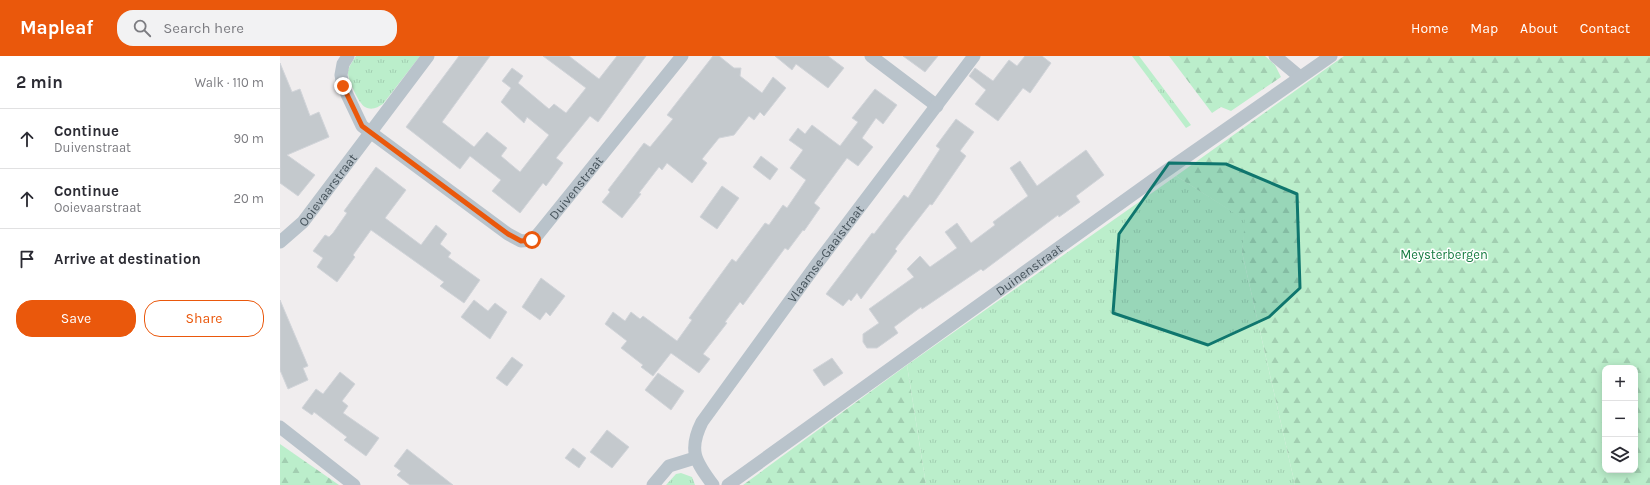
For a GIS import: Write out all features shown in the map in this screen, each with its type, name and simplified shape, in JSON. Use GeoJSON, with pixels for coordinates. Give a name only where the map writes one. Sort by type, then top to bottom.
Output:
{"type":"FeatureCollection","features":[{"type":"Feature","properties":{"kind":"street"},"geometry":{"type":"LineString","coordinates":[[348,56],[343,64],[341,75],[343,86],[362,126],[371,133]]}},
{"type":"Feature","properties":{"kind":"street","name":"Ooievaarstraat"},"geometry":{"type":"LineString","coordinates":[[280,242],[303,222],[428,56]]}},
{"type":"Feature","properties":{"kind":"street","name":"Duivenstraat"},"geometry":{"type":"LineString","coordinates":[[371,133],[508,234],[521,241],[532,240],[682,56]]}},
{"type":"Feature","properties":{"kind":"street"},"geometry":{"type":"LineString","coordinates":[[871,56],[937,106]]}},
{"type":"Feature","properties":{"kind":"street","name":"Vlaamse-Gaaistraat"},"geometry":{"type":"LineString","coordinates":[[695,458],[694,443],[702,422],[816,265],[974,56]]}},
{"type":"Feature","properties":{"kind":"street"},"geometry":{"type":"LineString","coordinates":[[1275,56],[1300,77]]}},
{"type":"Feature","properties":{"kind":"street","name":"Duinenstraat"},"geometry":{"type":"LineString","coordinates":[[728,485],[1331,56]]}},
{"type":"Feature","properties":{"kind":"street"},"geometry":{"type":"LineString","coordinates":[[280,427],[354,485]]}},
{"type":"Feature","properties":{"kind":"street"},"geometry":{"type":"LineString","coordinates":[[653,485],[669,466],[695,458],[713,485]]}},
{"type":"Feature","properties":{"kind":"highlighted area"},"geometry":{"type":"Polygon","coordinates":[[[1169,163],[1226,164],[1297,194],[1300,288],[1269,317],[1208,345],[1113,313],[1119,234],[1169,163]]]}},
{"type":"Feature","properties":{"kind":"green space"},"geometry":{"type":"Polygon","coordinates":[[[356,56],[420,56],[383,104],[370,109],[363,105],[354,92],[348,76],[351,64],[356,56]]]}},
{"type":"Feature","properties":{"kind":"green space"},"geometry":{"type":"Polygon","coordinates":[[[1132,56],[1139,56],[1191,125],[1186,128],[1132,56]]]}},
{"type":"Feature","properties":{"kind":"green space"},"geometry":{"type":"Polygon","coordinates":[[[1169,56],[1265,56],[1275,65],[1281,77],[1231,111],[1221,107],[1212,113],[1169,56]]]}},
{"type":"Feature","properties":{"kind":"green space","name":"Meysterbergen"},"geometry":{"type":"Polygon","coordinates":[[[1344,56],[1650,56],[1650,485],[1295,485],[1242,252],[1245,220],[1176,176],[1344,56]]]}},
{"type":"Feature","properties":{"kind":"green space"},"geometry":{"type":"Polygon","coordinates":[[[1176,176],[1246,220],[1242,252],[1295,485],[926,485],[907,365],[1176,176]]]}},
{"type":"Feature","properties":{"kind":"green space"},"geometry":{"type":"Polygon","coordinates":[[[907,365],[926,485],[743,485],[907,365]]]}},
{"type":"Feature","properties":{"kind":"green space"},"geometry":{"type":"Polygon","coordinates":[[[280,444],[339,485],[280,485],[280,444]]]}},
{"type":"Feature","properties":{"kind":"green space"},"geometry":{"type":"Polygon","coordinates":[[[681,473],[692,477],[695,485],[666,485],[676,474],[681,473]]]}},
{"type":"Feature","properties":{"kind":"building"},"geometry":{"type":"Polygon","coordinates":[[[459,56],[490,56],[442,122],[474,147],[487,132],[507,148],[501,156],[520,172],[549,135],[527,117],[524,123],[501,102],[511,88],[502,81],[512,68],[523,76],[518,83],[549,109],[554,104],[566,113],[586,88],[543,56],[569,56],[599,79],[617,56],[646,56],[598,122],[590,116],[556,158],[563,163],[546,186],[543,183],[520,213],[492,191],[501,180],[470,156],[460,169],[406,127],[459,56]]]}},
{"type":"Feature","properties":{"kind":"building"},"geometry":{"type":"Polygon","coordinates":[[[713,56],[719,56],[734,68],[741,68],[740,76],[762,93],[773,77],[786,88],[764,116],[760,112],[754,120],[749,116],[734,135],[719,138],[702,159],[707,163],[692,183],[667,163],[662,170],[659,167],[639,193],[641,194],[622,218],[602,202],[610,192],[608,190],[644,143],[650,147],[673,119],[667,115],[713,56]]]}},
{"type":"Feature","properties":{"kind":"building"},"geometry":{"type":"Polygon","coordinates":[[[775,56],[828,56],[844,68],[828,88],[796,64],[792,70],[775,56]]]}},
{"type":"Feature","properties":{"kind":"building"},"geometry":{"type":"Polygon","coordinates":[[[903,56],[938,56],[925,72],[903,56]]]}},
{"type":"Feature","properties":{"kind":"building"},"geometry":{"type":"Polygon","coordinates":[[[1025,56],[1042,56],[1051,63],[1030,93],[1023,88],[998,121],[975,104],[986,90],[969,76],[975,68],[993,81],[1009,60],[1017,66],[1025,56]]]}},
{"type":"Feature","properties":{"kind":"building"},"geometry":{"type":"Polygon","coordinates":[[[280,63],[292,92],[300,89],[310,116],[319,112],[329,137],[287,155],[315,175],[298,196],[280,183],[280,63]]]}},
{"type":"Feature","properties":{"kind":"building"},"geometry":{"type":"Polygon","coordinates":[[[875,89],[897,105],[883,124],[876,118],[862,138],[873,147],[858,166],[847,158],[814,203],[820,208],[804,231],[803,230],[788,250],[785,248],[743,305],[740,302],[725,322],[727,323],[703,354],[710,359],[699,373],[671,353],[653,376],[641,367],[643,365],[621,348],[627,341],[605,324],[613,312],[625,321],[631,312],[640,319],[643,316],[677,341],[692,320],[689,318],[732,259],[736,262],[765,223],[769,225],[783,205],[787,208],[806,180],[790,168],[803,150],[789,140],[798,128],[805,134],[812,125],[840,146],[858,122],[852,118],[875,89]]]}},
{"type":"Feature","properties":{"kind":"building"},"geometry":{"type":"Polygon","coordinates":[[[956,119],[974,132],[960,151],[966,156],[932,205],[930,204],[895,249],[897,251],[861,299],[857,293],[851,301],[849,299],[843,306],[826,294],[872,233],[874,234],[904,195],[908,198],[940,149],[936,146],[956,119]]]}},
{"type":"Feature","properties":{"kind":"building"},"geometry":{"type":"Polygon","coordinates":[[[1086,150],[1104,175],[1076,196],[1080,202],[1059,217],[1058,215],[983,271],[981,269],[922,309],[921,307],[894,327],[898,333],[877,348],[867,348],[863,342],[863,334],[879,323],[869,309],[914,277],[907,269],[920,256],[930,267],[957,248],[945,232],[957,223],[971,243],[995,225],[993,222],[1028,196],[1010,168],[1020,161],[1037,186],[1086,150]]]}},
{"type":"Feature","properties":{"kind":"building"},"geometry":{"type":"Polygon","coordinates":[[[761,156],[778,169],[770,180],[753,167],[761,156]]]}},
{"type":"Feature","properties":{"kind":"building"},"geometry":{"type":"Polygon","coordinates":[[[376,167],[406,190],[385,218],[421,245],[436,225],[447,234],[440,244],[451,253],[448,257],[480,280],[464,303],[440,286],[444,282],[371,230],[353,255],[355,257],[337,282],[317,267],[323,258],[313,251],[325,235],[329,237],[333,233],[347,213],[344,211],[376,167]]]}},
{"type":"Feature","properties":{"kind":"building"},"geometry":{"type":"Polygon","coordinates":[[[722,186],[739,198],[717,229],[700,217],[722,186]]]}},
{"type":"Feature","properties":{"kind":"building"},"geometry":{"type":"Polygon","coordinates":[[[541,278],[565,296],[550,316],[546,312],[540,320],[522,307],[541,278]]]}},
{"type":"Feature","properties":{"kind":"building"},"geometry":{"type":"Polygon","coordinates":[[[280,300],[308,366],[303,368],[308,380],[288,389],[280,370],[280,300]]]}},
{"type":"Feature","properties":{"kind":"building"},"geometry":{"type":"Polygon","coordinates":[[[474,300],[488,311],[495,303],[507,312],[490,339],[461,317],[474,300]]]}},
{"type":"Feature","properties":{"kind":"building"},"geometry":{"type":"Polygon","coordinates":[[[512,357],[523,365],[507,386],[496,378],[512,357]]]}},
{"type":"Feature","properties":{"kind":"building"},"geometry":{"type":"Polygon","coordinates":[[[832,358],[843,373],[824,386],[813,370],[832,358]]]}},
{"type":"Feature","properties":{"kind":"building"},"geometry":{"type":"Polygon","coordinates":[[[340,372],[355,384],[342,401],[348,406],[343,413],[379,438],[366,456],[344,440],[347,437],[314,412],[312,415],[302,408],[316,389],[323,394],[340,372]]]}},
{"type":"Feature","properties":{"kind":"building"},"geometry":{"type":"Polygon","coordinates":[[[658,373],[684,391],[671,410],[645,390],[658,373]]]}},
{"type":"Feature","properties":{"kind":"building"},"geometry":{"type":"Polygon","coordinates":[[[607,430],[629,447],[612,468],[590,452],[607,430]]]}},
{"type":"Feature","properties":{"kind":"building"},"geometry":{"type":"Polygon","coordinates":[[[573,448],[586,458],[579,468],[565,458],[573,448]]]}},
{"type":"Feature","properties":{"kind":"building"},"geometry":{"type":"Polygon","coordinates":[[[407,449],[453,485],[410,485],[397,475],[401,471],[394,466],[407,449]]]}},
{"type":"Feature","properties":{"kind":"route"},"geometry":{"type":"LineString","coordinates":[[343,86],[362,126],[508,234],[521,241],[532,240]]}}]}
